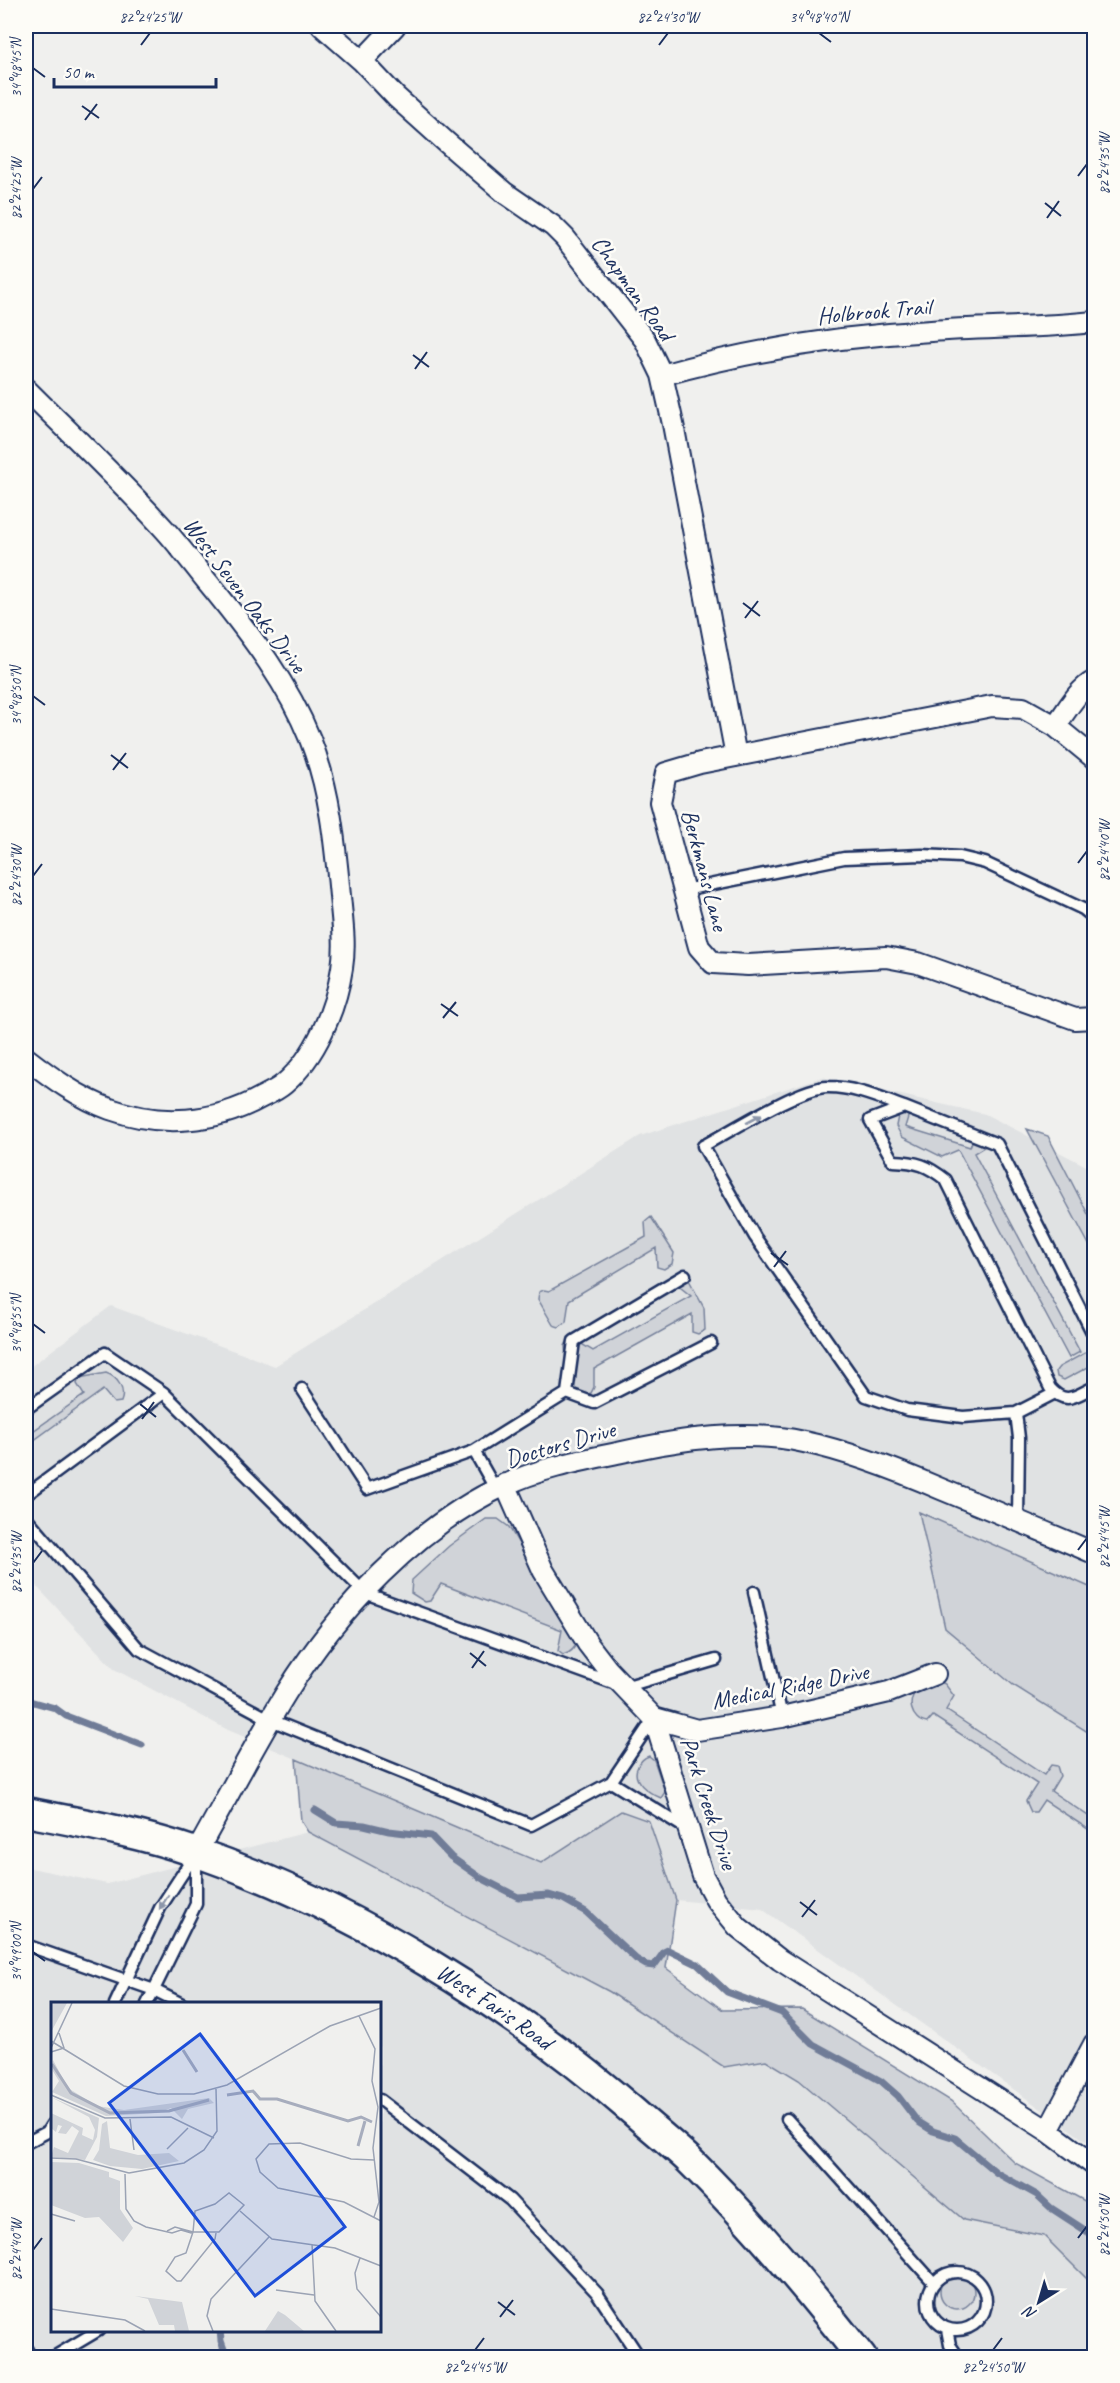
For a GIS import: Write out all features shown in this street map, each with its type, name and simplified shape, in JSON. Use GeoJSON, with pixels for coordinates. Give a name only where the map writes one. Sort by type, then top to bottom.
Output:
{"type":"FeatureCollection","features":[{"type":"Feature","properties":{"kind":"main road","name":"West Faris Road"},"geometry":{"type":"LineString","coordinates":[[26,1812],[144,1837],[196,1852],[325,1907],[403,1949],[540,2036],[609,2091],[688,2159],[751,2224],[805,2285],[862,2358]]}},
{"type":"Feature","properties":{"kind":"street","name":"Chapman Road"},"geometry":{"type":"LineString","coordinates":[[322,26],[446,142],[505,193],[553,226],[565,238],[645,340],[662,375],[674,423],[736,756]]}},
{"type":"Feature","properties":{"kind":"street"},"geometry":{"type":"LineString","coordinates":[[362,61],[395,26]]}},
{"type":"Feature","properties":{"kind":"street","name":"Holbrook Trail"},"geometry":{"type":"LineString","coordinates":[[662,375],[764,349],[845,338],[1095,322]]}},
{"type":"Feature","properties":{"kind":"street","name":"West Seven Oaks Drive"},"geometry":{"type":"LineString","coordinates":[[26,389],[108,469],[167,532],[243,625],[296,707],[311,742],[325,786],[335,844],[344,940],[343,966],[334,1003],[318,1039],[299,1069],[282,1086],[243,1107],[220,1115],[182,1120],[142,1118],[112,1110],[85,1099],[26,1058]]}},
{"type":"Feature","properties":{"kind":"street"},"geometry":{"type":"LineString","coordinates":[[1055,726],[1081,691],[1095,681]]}},
{"type":"Feature","properties":{"kind":"street","name":"Berkmans Lane"},"geometry":{"type":"LineString","coordinates":[[1095,758],[1055,726],[1023,708],[992,706],[700,762],[666,773],[660,802],[699,947],[712,963],[748,965],[886,957],[918,963],[1075,1019],[1095,1018]]}},
{"type":"Feature","properties":{"kind":"street","name":"Doctors Drive"},"geometry":{"type":"LineString","coordinates":[[196,1852],[287,1692],[328,1634],[381,1575],[440,1521],[501,1487],[573,1462],[657,1444],[717,1437],[777,1438],[827,1448],[892,1468],[1095,1553]]}},
{"type":"Feature","properties":{"kind":"street","name":"Park Creek Drive"},"geometry":{"type":"LineString","coordinates":[[501,1487],[543,1570],[588,1644],[608,1670],[654,1718],[703,1876],[716,1900],[747,1936],[780,1960],[1048,2131],[1095,2165]]}},
{"type":"Feature","properties":{"kind":"street","name":"Medical Ridge Drive"},"geometry":{"type":"LineString","coordinates":[[654,1718],[697,1730],[782,1717],[889,1692],[935,1674]]}},
{"type":"Feature","properties":{"kind":"street"},"geometry":{"type":"LineString","coordinates":[[1048,2131],[1095,2044]]}},
{"type":"Feature","properties":{"kind":"lane"},"geometry":{"type":"LineString","coordinates":[[684,890],[844,858],[960,857],[985,863],[1083,909],[1095,918]]}},
{"type":"Feature","properties":{"kind":"lane"},"geometry":{"type":"LineString","coordinates":[[1055,1393],[1016,1413],[963,1417],[907,1410],[866,1396],[755,1237],[703,1146],[800,1094],[826,1086],[858,1090],[997,1144],[1095,1336]]}},
{"type":"Feature","properties":{"kind":"lane"},"geometry":{"type":"LineString","coordinates":[[904,1107],[870,1120],[893,1161],[914,1162],[930,1167],[946,1180],[1050,1388],[1059,1398],[1068,1399],[1095,1386]]}},
{"type":"Feature","properties":{"kind":"lane"},"geometry":{"type":"LineString","coordinates":[[567,1393],[574,1341],[685,1275]]}},
{"type":"Feature","properties":{"kind":"lane"},"geometry":{"type":"LineString","coordinates":[[567,1393],[594,1403],[711,1343]]}},
{"type":"Feature","properties":{"kind":"lane"},"geometry":{"type":"LineString","coordinates":[[26,1408],[105,1353],[164,1393],[364,1593],[624,1687],[716,1660]]}},
{"type":"Feature","properties":{"kind":"lane"},"geometry":{"type":"LineString","coordinates":[[302,1389],[367,1489],[474,1451],[567,1393]]}},
{"type":"Feature","properties":{"kind":"lane"},"geometry":{"type":"LineString","coordinates":[[26,1495],[164,1393]]}},
{"type":"Feature","properties":{"kind":"lane"},"geometry":{"type":"LineString","coordinates":[[1016,1413],[1019,1437],[1018,1520]]}},
{"type":"Feature","properties":{"kind":"lane"},"geometry":{"type":"LineString","coordinates":[[474,1451],[501,1487]]}},
{"type":"Feature","properties":{"kind":"lane"},"geometry":{"type":"LineString","coordinates":[[26,1517],[139,1649],[271,1720],[531,1825],[610,1782],[654,1718]]}},
{"type":"Feature","properties":{"kind":"lane"},"geometry":{"type":"LineString","coordinates":[[754,1592],[782,1717]]}},
{"type":"Feature","properties":{"kind":"lane"},"geometry":{"type":"LineString","coordinates":[[610,1782],[687,1829]]}},
{"type":"Feature","properties":{"kind":"lane"},"geometry":{"type":"LineString","coordinates":[[116,2002],[160,1908],[196,1852]]}},
{"type":"Feature","properties":{"kind":"lane"},"geometry":{"type":"LineString","coordinates":[[148,2002],[196,1904],[196,1852]]}},
{"type":"Feature","properties":{"kind":"lane"},"geometry":{"type":"LineString","coordinates":[[26,1945],[154,1990],[178,2002]]}},
{"type":"Feature","properties":{"kind":"lane"},"geometry":{"type":"LineString","coordinates":[[381,2101],[510,2200],[597,2293],[640,2358]]}},
{"type":"Feature","properties":{"kind":"lane"},"geometry":{"type":"LineString","coordinates":[[787,2119],[933,2283]]}},
{"type":"Feature","properties":{"kind":"lane"},"geometry":{"type":"LineString","coordinates":[[26,2143],[47,2132],[51,2126]]}},
{"type":"Feature","properties":{"kind":"lane"},"geometry":{"type":"LineString","coordinates":[[948,2273],[967,2274],[981,2285],[986,2302],[980,2320],[965,2330],[947,2329],[933,2318],[927,2301],[933,2283],[948,2273]]}},
{"type":"Feature","properties":{"kind":"lane"},"geometry":{"type":"LineString","coordinates":[[947,2329],[950,2345],[959,2358]]}},
{"type":"Feature","properties":{"kind":"lane"},"geometry":{"type":"LineString","coordinates":[[52,2358],[97,2332]]}},
{"type":"Feature","properties":{"kind":"lane"},"geometry":{"type":"LineString","coordinates":[[26,2348],[31,2358]]}},
{"type":"Feature","properties":{"kind":"shaded area"},"geometry":{"type":"Polygon","coordinates":[[[822,1077],[985,1114],[1094,1170],[1094,1589],[920,1513],[1013,1685],[1094,1736],[1094,2147],[762,1909],[676,1900],[649,1821],[621,1811],[541,1863],[228,1730],[114,1669],[26,1575],[26,1370],[111,1306],[275,1366],[640,1136],[822,1077]]]}},
{"type":"Feature","properties":{"kind":"shaded area"},"geometry":{"type":"Polygon","coordinates":[[[903,1111],[909,1114],[905,1127],[970,1147],[975,1133],[987,1145],[974,1153],[1080,1352],[1069,1358],[958,1150],[942,1157],[902,1137],[896,1126],[898,1116],[903,1111]]]}},
{"type":"Feature","properties":{"kind":"shaded area"},"geometry":{"type":"Polygon","coordinates":[[[1027,1129],[1048,1136],[1094,1226],[1094,1254],[1027,1129]]]}},
{"type":"Feature","properties":{"kind":"shaded area"},"geometry":{"type":"Polygon","coordinates":[[[651,1217],[674,1253],[672,1264],[664,1269],[657,1267],[656,1248],[569,1300],[566,1322],[559,1327],[553,1325],[538,1299],[539,1292],[549,1291],[646,1237],[645,1222],[651,1217]]]}},
{"type":"Feature","properties":{"kind":"shaded area"},"geometry":{"type":"Polygon","coordinates":[[[688,1278],[704,1308],[705,1330],[698,1334],[692,1332],[692,1314],[594,1369],[594,1387],[591,1393],[584,1395],[572,1386],[566,1368],[565,1346],[567,1342],[575,1340],[593,1351],[691,1296],[676,1284],[688,1278]]]}},
{"type":"Feature","properties":{"kind":"shaded area"},"geometry":{"type":"Polygon","coordinates":[[[1094,1348],[1094,1364],[1064,1380],[1057,1377],[1056,1371],[1059,1367],[1094,1348]]]}},
{"type":"Feature","properties":{"kind":"shaded area"},"geometry":{"type":"Polygon","coordinates":[[[106,1373],[120,1385],[121,1402],[114,1403],[103,1390],[26,1446],[26,1436],[84,1395],[77,1384],[79,1378],[106,1373]]]}},
{"type":"Feature","properties":{"kind":"shaded area"},"geometry":{"type":"Polygon","coordinates":[[[919,1512],[1094,1589],[1094,1736],[1013,1685],[945,1628],[919,1512]]]}},
{"type":"Feature","properties":{"kind":"shaded area"},"geometry":{"type":"Polygon","coordinates":[[[486,1519],[498,1519],[509,1527],[577,1641],[570,1652],[563,1655],[558,1651],[562,1630],[441,1584],[430,1601],[425,1602],[411,1593],[412,1580],[449,1546],[486,1519]]]}},
{"type":"Feature","properties":{"kind":"shaded area"},"geometry":{"type":"Polygon","coordinates":[[[937,1680],[945,1684],[954,1696],[946,1710],[1044,1775],[1051,1765],[1057,1766],[1060,1776],[1051,1791],[1094,1820],[1094,1833],[1044,1800],[1036,1812],[1031,1812],[1026,1801],[1037,1784],[933,1716],[927,1723],[917,1718],[912,1709],[912,1698],[921,1688],[937,1680]]]}},
{"type":"Feature","properties":{"kind":"shaded area"},"geometry":{"type":"Polygon","coordinates":[[[649,1756],[654,1760],[665,1792],[661,1798],[646,1790],[637,1777],[638,1766],[649,1756]]]}},
{"type":"Feature","properties":{"kind":"shaded area"},"geometry":{"type":"Polygon","coordinates":[[[296,1759],[541,1863],[621,1811],[649,1821],[676,1900],[666,1968],[723,2010],[802,2009],[951,2101],[1015,2163],[1094,2206],[1094,2286],[1044,2236],[964,2220],[799,2080],[766,2060],[724,2067],[610,1992],[308,1832],[301,1821],[296,1759]]]}},
{"type":"Feature","properties":{"kind":"shaded area"},"geometry":{"type":"Polygon","coordinates":[[[308,1832],[610,1992],[724,2067],[766,2060],[799,2080],[964,2220],[1044,2236],[1094,2286],[1094,2357],[26,2358],[26,1867],[107,1884],[308,1832]]]}},
{"type":"Feature","properties":{"kind":"shaded area"},"geometry":{"type":"Polygon","coordinates":[[[957,2275],[969,2280],[974,2292],[969,2304],[957,2309],[945,2304],[940,2292],[945,2280],[957,2275]]]}},
{"type":"Feature","properties":{"kind":"waterway"},"geometry":{"type":"LineString","coordinates":[[26,1700],[55,1708],[66,1716],[142,1745]]}},
{"type":"Feature","properties":{"kind":"waterway"},"geometry":{"type":"LineString","coordinates":[[315,1810],[336,1823],[364,1825],[389,1831],[431,1836],[451,1857],[481,1878],[518,1897],[549,1895],[563,1899],[586,1912],[636,1959],[646,1965],[654,1966],[668,1950],[697,1964],[727,1992],[782,2013],[813,2044],[881,2081],[898,2096],[917,2121],[933,2131],[955,2138],[997,2173],[1037,2195],[1051,2208],[1094,2236]]}},
{"type":"Feature","properties":{"kind":"waterway"},"geometry":{"type":"LineString","coordinates":[[220,2332],[227,2358]]}}]}
